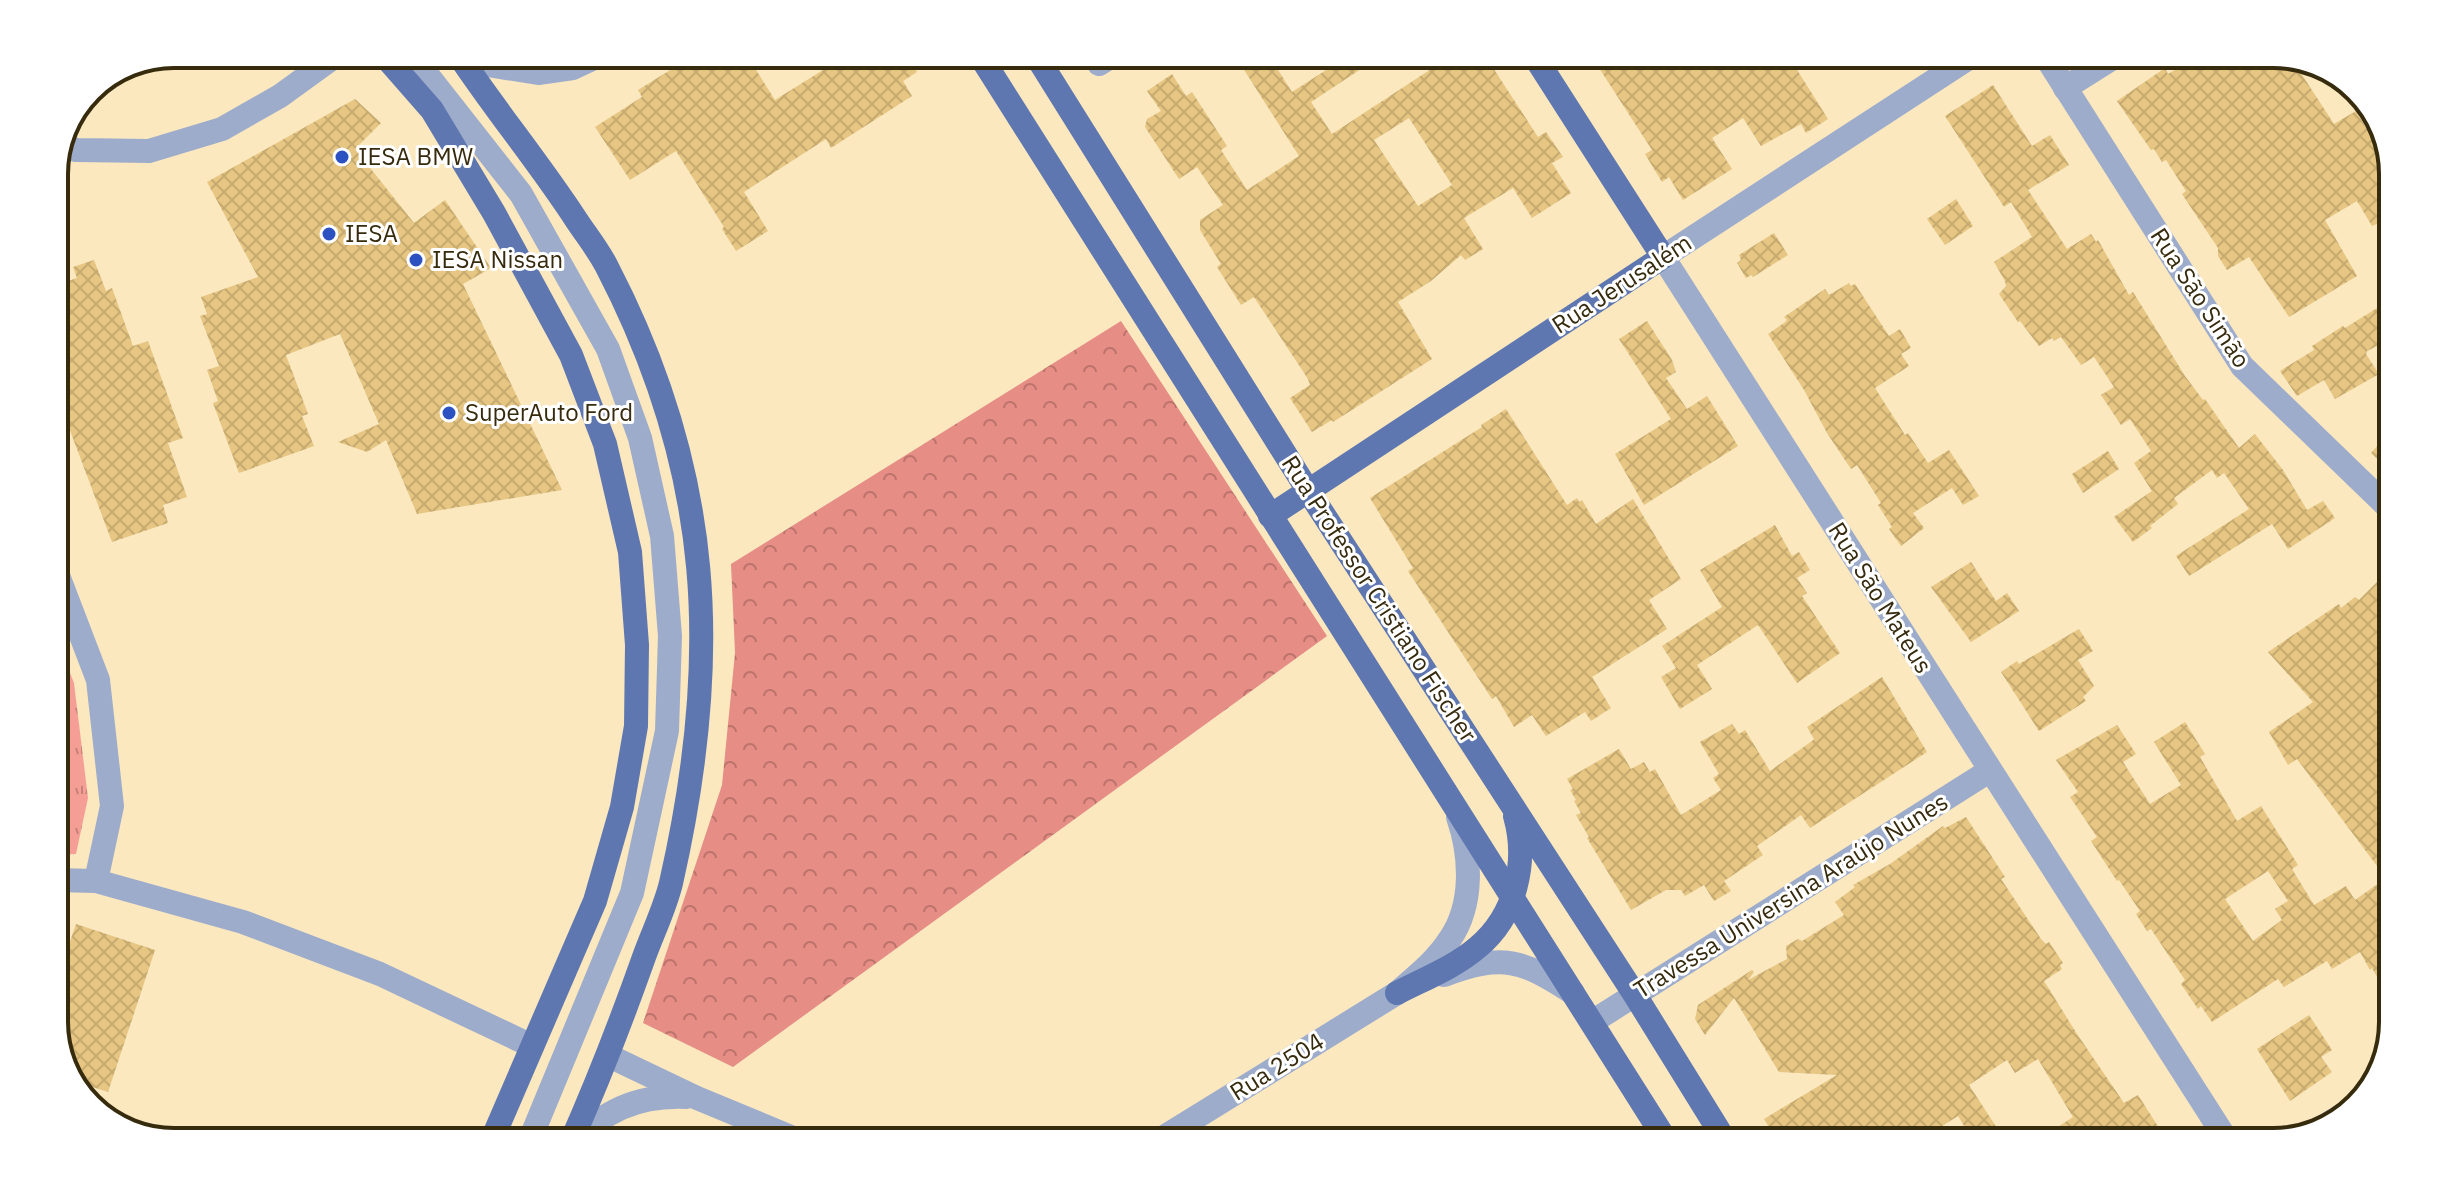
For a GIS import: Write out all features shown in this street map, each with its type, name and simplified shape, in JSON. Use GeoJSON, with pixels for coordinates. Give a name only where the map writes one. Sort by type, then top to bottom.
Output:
{"type":"FeatureCollection","features":[{"type":"Feature","properties":{"kind":"main road"},"geometry":{"type":"LineString","coordinates":[[381,68],[432,110]]}},
{"type":"Feature","properties":{"kind":"main road"},"geometry":{"type":"LineString","coordinates":[[395,68],[432,110],[494,213],[571,355],[605,444],[630,552],[637,645],[636,726],[622,807],[595,901],[497,1128]]}},
{"type":"Feature","properties":{"kind":"main road"},"geometry":{"type":"LineString","coordinates":[[467,68],[548,176],[605,263],[644,342],[675,432],[694,520],[703,627],[698,736],[670,885],[580,1128]]}},
{"type":"Feature","properties":{"kind":"main road","name":"Rua Professor Cristiano Fischer"},"geometry":{"type":"LineString","coordinates":[[988,68],[1658,1128]]}},
{"type":"Feature","properties":{"kind":"main road","name":"Rua Professor Cristiano Fischer"},"geometry":{"type":"LineString","coordinates":[[1044,68],[1307,489],[1511,801],[1717,1128]]}},
{"type":"Feature","properties":{"kind":"main road","name":"Rua São Mateus"},"geometry":{"type":"LineString","coordinates":[[1542,68],[1663,257]]}},
{"type":"Feature","properties":{"kind":"main road","name":"Rua Jerusalém"},"geometry":{"type":"LineString","coordinates":[[1270,516],[1663,257]]}},
{"type":"Feature","properties":{"kind":"main road"},"geometry":{"type":"LineString","coordinates":[[1397,993],[1445,969],[1478,947],[1495,928],[1512,898],[1521,868],[1521,838],[1511,801]]}},
{"type":"Feature","properties":{"kind":"street"},"geometry":{"type":"LineString","coordinates":[[71,148],[149,151],[222,129],[280,96],[319,68]]}},
{"type":"Feature","properties":{"kind":"street"},"geometry":{"type":"LineString","coordinates":[[422,68],[521,194],[608,349],[640,438],[662,536],[670,636],[667,731],[632,893],[535,1128]]}},
{"type":"Feature","properties":{"kind":"street"},"geometry":{"type":"LineString","coordinates":[[512,68],[538,73],[573,68]]}},
{"type":"Feature","properties":{"kind":"street","name":"Rua Jerusalém"},"geometry":{"type":"LineString","coordinates":[[1663,257],[1953,68]]}},
{"type":"Feature","properties":{"kind":"street","name":"Rua São Simão"},"geometry":{"type":"LineString","coordinates":[[2053,68],[2242,366],[2379,494]]}},
{"type":"Feature","properties":{"kind":"street"},"geometry":{"type":"LineString","coordinates":[[2065,88],[2097,68]]}},
{"type":"Feature","properties":{"kind":"street","name":"Rua São Mateus"},"geometry":{"type":"LineString","coordinates":[[1663,257],[2219,1128]]}},
{"type":"Feature","properties":{"kind":"street"},"geometry":{"type":"LineString","coordinates":[[68,602],[98,680],[112,806],[96,881]]}},
{"type":"Feature","properties":{"kind":"street","name":"Travessa Universina Araújo Nunes"},"geometry":{"type":"LineString","coordinates":[[1592,1022],[1989,771]]}},
{"type":"Feature","properties":{"kind":"street","name":"Rua 2504"},"geometry":{"type":"LineString","coordinates":[[1179,1128],[1397,993],[1429,965],[1451,939],[1462,916],[1468,879],[1467,845],[1455,808]]}},
{"type":"Feature","properties":{"kind":"street"},"geometry":{"type":"LineString","coordinates":[[68,880],[96,881],[257,927],[380,974],[532,1046]]}},
{"type":"Feature","properties":{"kind":"street","name":"Rua 2504"},"geometry":{"type":"LineString","coordinates":[[1397,993],[1463,968],[1489,962],[1511,962],[1539,970],[1574,993]]}},
{"type":"Feature","properties":{"kind":"street"},"geometry":{"type":"LineString","coordinates":[[609,1056],[769,1128]]}},
{"type":"Feature","properties":{"kind":"street"},"geometry":{"type":"LineString","coordinates":[[588,1128],[624,1105],[658,1096],[697,1098]]}},
{"type":"Feature","properties":{"kind":"green space"},"geometry":{"type":"Polygon","coordinates":[[[1121,321],[1327,636],[733,1067],[643,1023],[722,785],[735,653],[731,564],[1121,321]]]}},
{"type":"Feature","properties":{"kind":"green space"},"geometry":{"type":"Polygon","coordinates":[[[68,668],[74,683],[88,798],[76,854],[68,854],[68,668]]]}},
{"type":"Feature","properties":{"kind":"building"},"geometry":{"type":"Polygon","coordinates":[[[673,68],[755,68],[775,100],[826,68],[915,68],[917,72],[903,81],[912,96],[831,148],[826,139],[744,192],[768,231],[736,251],[676,151],[630,180],[595,127],[642,97],[638,90],[673,68]]]}},
{"type":"Feature","properties":{"kind":"building"},"geometry":{"type":"Polygon","coordinates":[[[1243,68],[1277,68],[1292,92],[1329,68],[1360,68],[1311,102],[1332,134],[1433,68],[1493,68],[1538,137],[1546,132],[1563,157],[1552,163],[1571,193],[1532,218],[1513,188],[1464,218],[1483,249],[1465,260],[1461,255],[1431,281],[1398,302],[1432,359],[1312,432],[1290,398],[1310,385],[1308,379],[1254,297],[1241,305],[1217,267],[1221,264],[1200,230],[1200,220],[1223,205],[1197,167],[1179,179],[1145,127],[1147,119],[1161,111],[1147,91],[1172,74],[1186,96],[1192,92],[1227,146],[1221,150],[1247,190],[1299,156],[1243,68]],[[1409,118],[1374,140],[1418,206],[1452,185],[1409,118]]]}},
{"type":"Feature","properties":{"kind":"building"},"geometry":{"type":"Polygon","coordinates":[[[1599,68],[1796,68],[1828,119],[1806,133],[1801,124],[1761,146],[1743,118],[1712,138],[1732,169],[1683,200],[1669,177],[1662,182],[1645,154],[1652,150],[1599,68]]]}},
{"type":"Feature","properties":{"kind":"building"},"geometry":{"type":"Polygon","coordinates":[[[2165,68],[2168,74],[2178,68],[2287,69],[2300,72],[2334,124],[2356,111],[2369,130],[2377,153],[2379,227],[2377,224],[2372,226],[2357,201],[2325,220],[2357,276],[2289,317],[2249,257],[2227,270],[2218,256],[2218,248],[2182,194],[2186,191],[2166,160],[2162,162],[2154,149],[2151,150],[2117,101],[2165,68]]]}},
{"type":"Feature","properties":{"kind":"building"},"geometry":{"type":"Polygon","coordinates":[[[1993,85],[2032,146],[2050,135],[2069,165],[2028,190],[2067,249],[2091,234],[2096,242],[2098,240],[2129,295],[2133,292],[2185,376],[2239,448],[2255,434],[2283,470],[2307,510],[2323,501],[2335,518],[2288,549],[2272,524],[2189,576],[2176,556],[2249,509],[2224,473],[2217,478],[2212,470],[2174,498],[2178,504],[2133,542],[2114,517],[2152,491],[2134,463],[2151,451],[2130,419],[2121,425],[2101,395],[2114,387],[2094,357],[2081,365],[2061,337],[2054,341],[2052,338],[2039,346],[1999,294],[2006,286],[1994,262],[2032,237],[2011,202],[2004,207],[1945,116],[1993,85]]]}},
{"type":"Feature","properties":{"kind":"building"},"geometry":{"type":"Polygon","coordinates":[[[355,99],[381,123],[355,149],[414,223],[445,200],[491,268],[463,284],[562,490],[417,514],[386,440],[367,452],[338,442],[379,424],[340,334],[286,355],[308,414],[302,416],[314,446],[239,473],[213,403],[218,401],[207,370],[219,366],[200,316],[207,314],[201,297],[258,277],[207,182],[355,99]]]}},
{"type":"Feature","properties":{"kind":"building"},"geometry":{"type":"Polygon","coordinates":[[[1956,199],[1973,226],[1945,245],[1927,219],[1956,199]]]}},
{"type":"Feature","properties":{"kind":"building"},"geometry":{"type":"Polygon","coordinates":[[[1774,233],[1788,255],[1753,277],[1746,278],[1737,263],[1741,260],[1739,255],[1774,233]]]}},
{"type":"Feature","properties":{"kind":"building"},"geometry":{"type":"Polygon","coordinates":[[[94,260],[106,291],[112,288],[133,346],[148,341],[183,438],[168,443],[187,497],[163,505],[168,523],[112,542],[68,425],[68,281],[77,278],[73,267],[94,260]]]}},
{"type":"Feature","properties":{"kind":"building"},"geometry":{"type":"Polygon","coordinates":[[[1849,283],[1851,286],[1855,284],[1889,336],[1900,329],[1911,348],[1901,354],[1909,366],[1875,388],[1905,435],[1908,433],[1928,463],[1949,450],[1979,496],[1963,505],[1952,488],[1913,513],[1924,528],[1901,546],[1889,529],[1892,527],[1878,505],[1881,503],[1857,465],[1851,469],[1768,334],[1787,320],[1784,317],[1825,289],[1829,295],[1849,283]]]}},
{"type":"Feature","properties":{"kind":"building"},"geometry":{"type":"Polygon","coordinates":[[[2379,307],[2379,345],[2366,354],[2379,374],[2335,399],[2324,380],[2297,396],[2280,371],[2314,350],[2312,346],[2343,326],[2345,328],[2379,307]]]}},
{"type":"Feature","properties":{"kind":"building"},"geometry":{"type":"Polygon","coordinates":[[[1647,321],[1672,360],[1676,372],[1666,378],[1687,409],[1707,396],[1738,446],[1644,505],[1615,454],[1671,419],[1619,339],[1647,321]]]}},
{"type":"Feature","properties":{"kind":"building"},"geometry":{"type":"Polygon","coordinates":[[[1506,409],[1567,505],[1577,498],[1579,502],[1582,500],[1596,524],[1633,499],[1681,579],[1649,600],[1667,629],[1592,677],[1611,708],[1591,721],[1585,712],[1546,736],[1532,715],[1514,727],[1496,696],[1492,699],[1408,571],[1413,568],[1370,498],[1506,409]]]}},
{"type":"Feature","properties":{"kind":"building"},"geometry":{"type":"Polygon","coordinates":[[[2379,444],[2379,461],[2371,453],[2379,444]]]}},
{"type":"Feature","properties":{"kind":"building"},"geometry":{"type":"Polygon","coordinates":[[[2108,451],[2119,469],[2083,493],[2072,474],[2108,451]]]}},
{"type":"Feature","properties":{"kind":"building"},"geometry":{"type":"Polygon","coordinates":[[[1775,525],[1792,556],[1799,552],[1810,570],[1797,578],[1807,593],[1802,596],[1840,653],[1797,683],[1758,625],[1697,665],[1712,689],[1680,709],[1661,677],[1676,668],[1662,646],[1722,607],[1700,570],[1775,525]]]}},
{"type":"Feature","properties":{"kind":"building"},"geometry":{"type":"Polygon","coordinates":[[[1971,562],[1996,601],[2007,593],[2019,611],[1971,642],[1931,587],[1971,562]]]}},
{"type":"Feature","properties":{"kind":"building"},"geometry":{"type":"Polygon","coordinates":[[[2379,582],[2379,869],[2297,759],[2288,765],[2269,732],[2313,702],[2268,652],[2339,604],[2341,608],[2355,597],[2359,600],[2379,582]]]}},
{"type":"Feature","properties":{"kind":"building"},"geometry":{"type":"Polygon","coordinates":[[[2079,629],[2093,651],[2078,660],[2094,686],[2083,697],[2086,701],[2039,731],[2001,672],[2079,629]]]}},
{"type":"Feature","properties":{"kind":"building"},"geometry":{"type":"Polygon","coordinates":[[[1882,677],[1927,752],[1810,828],[1801,815],[1757,846],[1763,855],[1724,881],[1731,891],[1714,901],[1704,885],[1685,896],[1681,890],[1666,890],[1631,910],[1587,838],[1576,815],[1581,813],[1567,779],[1619,749],[1631,769],[1644,762],[1650,772],[1655,769],[1681,815],[1721,790],[1713,778],[1719,774],[1700,742],[1732,724],[1739,734],[1745,730],[1770,771],[1814,739],[1807,727],[1882,677]]]}},
{"type":"Feature","properties":{"kind":"building"},"geometry":{"type":"Polygon","coordinates":[[[2185,722],[2205,754],[2200,757],[2237,821],[2261,806],[2298,865],[2292,869],[2314,905],[2346,886],[2355,900],[2379,883],[2379,981],[2360,952],[2332,969],[2327,961],[2284,987],[2278,979],[2212,1022],[2201,1006],[2198,1009],[2181,984],[2185,980],[2151,929],[2147,931],[2136,914],[2140,911],[2091,841],[2097,837],[2070,797],[2078,792],[2056,760],[2117,725],[2136,754],[2123,762],[2150,804],[2181,785],[2154,742],[2185,722]],[[2268,871],[2225,899],[2253,941],[2282,920],[2275,909],[2288,901],[2268,871]]]}},
{"type":"Feature","properties":{"kind":"building"},"geometry":{"type":"Polygon","coordinates":[[[1966,817],[2005,877],[2001,879],[2041,939],[2046,944],[2049,942],[2063,963],[2060,965],[2062,969],[2044,981],[2124,1103],[2138,1095],[2159,1128],[2056,1128],[2073,1117],[2038,1059],[2015,1073],[2007,1060],[1969,1085],[1997,1128],[1965,1128],[1958,1116],[1939,1128],[1769,1128],[1764,1119],[1837,1075],[1779,1072],[1734,998],[1705,1035],[1695,1019],[1698,1005],[1752,970],[1754,972],[1748,980],[1787,959],[1786,946],[1798,939],[1802,941],[1844,915],[1835,902],[1855,887],[1853,885],[1890,864],[1943,826],[1945,828],[1966,817]]]}},
{"type":"Feature","properties":{"kind":"building"},"geometry":{"type":"Polygon","coordinates":[[[76,924],[155,950],[108,1092],[90,1086],[79,1069],[70,1043],[68,948],[76,924]]]}},
{"type":"Feature","properties":{"kind":"building"},"geometry":{"type":"Polygon","coordinates":[[[2309,1015],[2332,1050],[2321,1057],[2332,1072],[2290,1101],[2257,1049],[2309,1015]]]}},
{"type":"Feature","properties":{"kind":"place","name":"IESA BMW"},"geometry":{"type":"Point","coordinates":[342,157]}},
{"type":"Feature","properties":{"kind":"place","name":"IESA"},"geometry":{"type":"Point","coordinates":[329,234]}},
{"type":"Feature","properties":{"kind":"place","name":"IESA Nissan"},"geometry":{"type":"Point","coordinates":[416,260]}},
{"type":"Feature","properties":{"kind":"place","name":"SuperAuto Ford"},"geometry":{"type":"Point","coordinates":[449,413]}}]}
